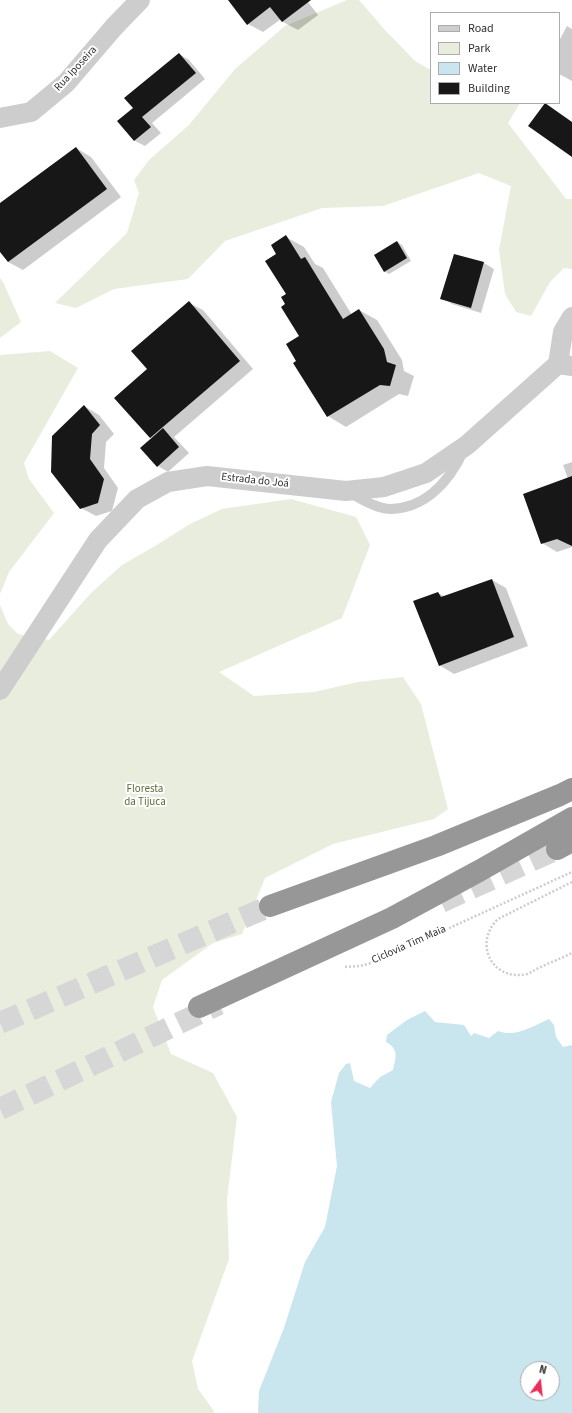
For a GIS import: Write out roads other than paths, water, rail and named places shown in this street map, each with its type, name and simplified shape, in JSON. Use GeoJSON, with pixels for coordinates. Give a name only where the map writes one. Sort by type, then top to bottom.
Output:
{"type":"FeatureCollection","features":[{"type":"Feature","properties":{"kind":"highway"},"geometry":{"type":"LineString","coordinates":[[270,906],[436,846],[572,789]]}},
{"type":"Feature","properties":{"kind":"highway"},"geometry":{"type":"LineString","coordinates":[[199,1007],[392,918],[572,818]]}},
{"type":"Feature","properties":{"kind":"street","name":"Rua Iposeira"},"geometry":{"type":"LineString","coordinates":[[0,118],[31,112],[66,83],[114,27],[140,0]]}},
{"type":"Feature","properties":{"kind":"street"},"geometry":{"type":"LineString","coordinates":[[565,365],[563,332],[572,317]]}},
{"type":"Feature","properties":{"kind":"street","name":"Estrada do Joá"},"geometry":{"type":"LineString","coordinates":[[0,690],[98,540],[137,499],[168,482],[207,476],[346,491],[384,486],[426,473],[466,445],[565,365]]}},
{"type":"Feature","properties":{"kind":"lane"},"geometry":{"type":"LineString","coordinates":[[346,491],[367,502],[391,509],[415,505],[432,494],[444,482],[458,463],[466,445]]}},
{"type":"Feature","properties":{"kind":"water"},"geometry":{"type":"Polygon","coordinates":[[[425,1011],[435,1022],[464,1025],[471,1036],[474,1033],[489,1038],[498,1031],[504,1033],[517,1032],[549,1019],[554,1025],[556,1037],[563,1047],[572,1045],[572,1413],[258,1413],[259,1391],[284,1328],[305,1262],[325,1227],[337,1166],[331,1102],[339,1073],[346,1064],[350,1063],[354,1081],[370,1088],[380,1077],[393,1070],[396,1054],[393,1048],[386,1042],[387,1035],[407,1020],[425,1011]]]}},
{"type":"Feature","properties":{"kind":"tunnel"},"geometry":{"type":"LineString","coordinates":[[441,902],[557,849]]}},
{"type":"Feature","properties":{"kind":"tunnel"},"geometry":{"type":"LineString","coordinates":[[0,1023],[270,906]]}},
{"type":"Feature","properties":{"kind":"tunnel"},"geometry":{"type":"LineString","coordinates":[[0,1109],[219,1004]]}},
{"type":"Feature","properties":{"kind":"park label","name":"Floresta da Tijuca"},"geometry":{"type":"Point","coordinates":[145,796]}}]}
